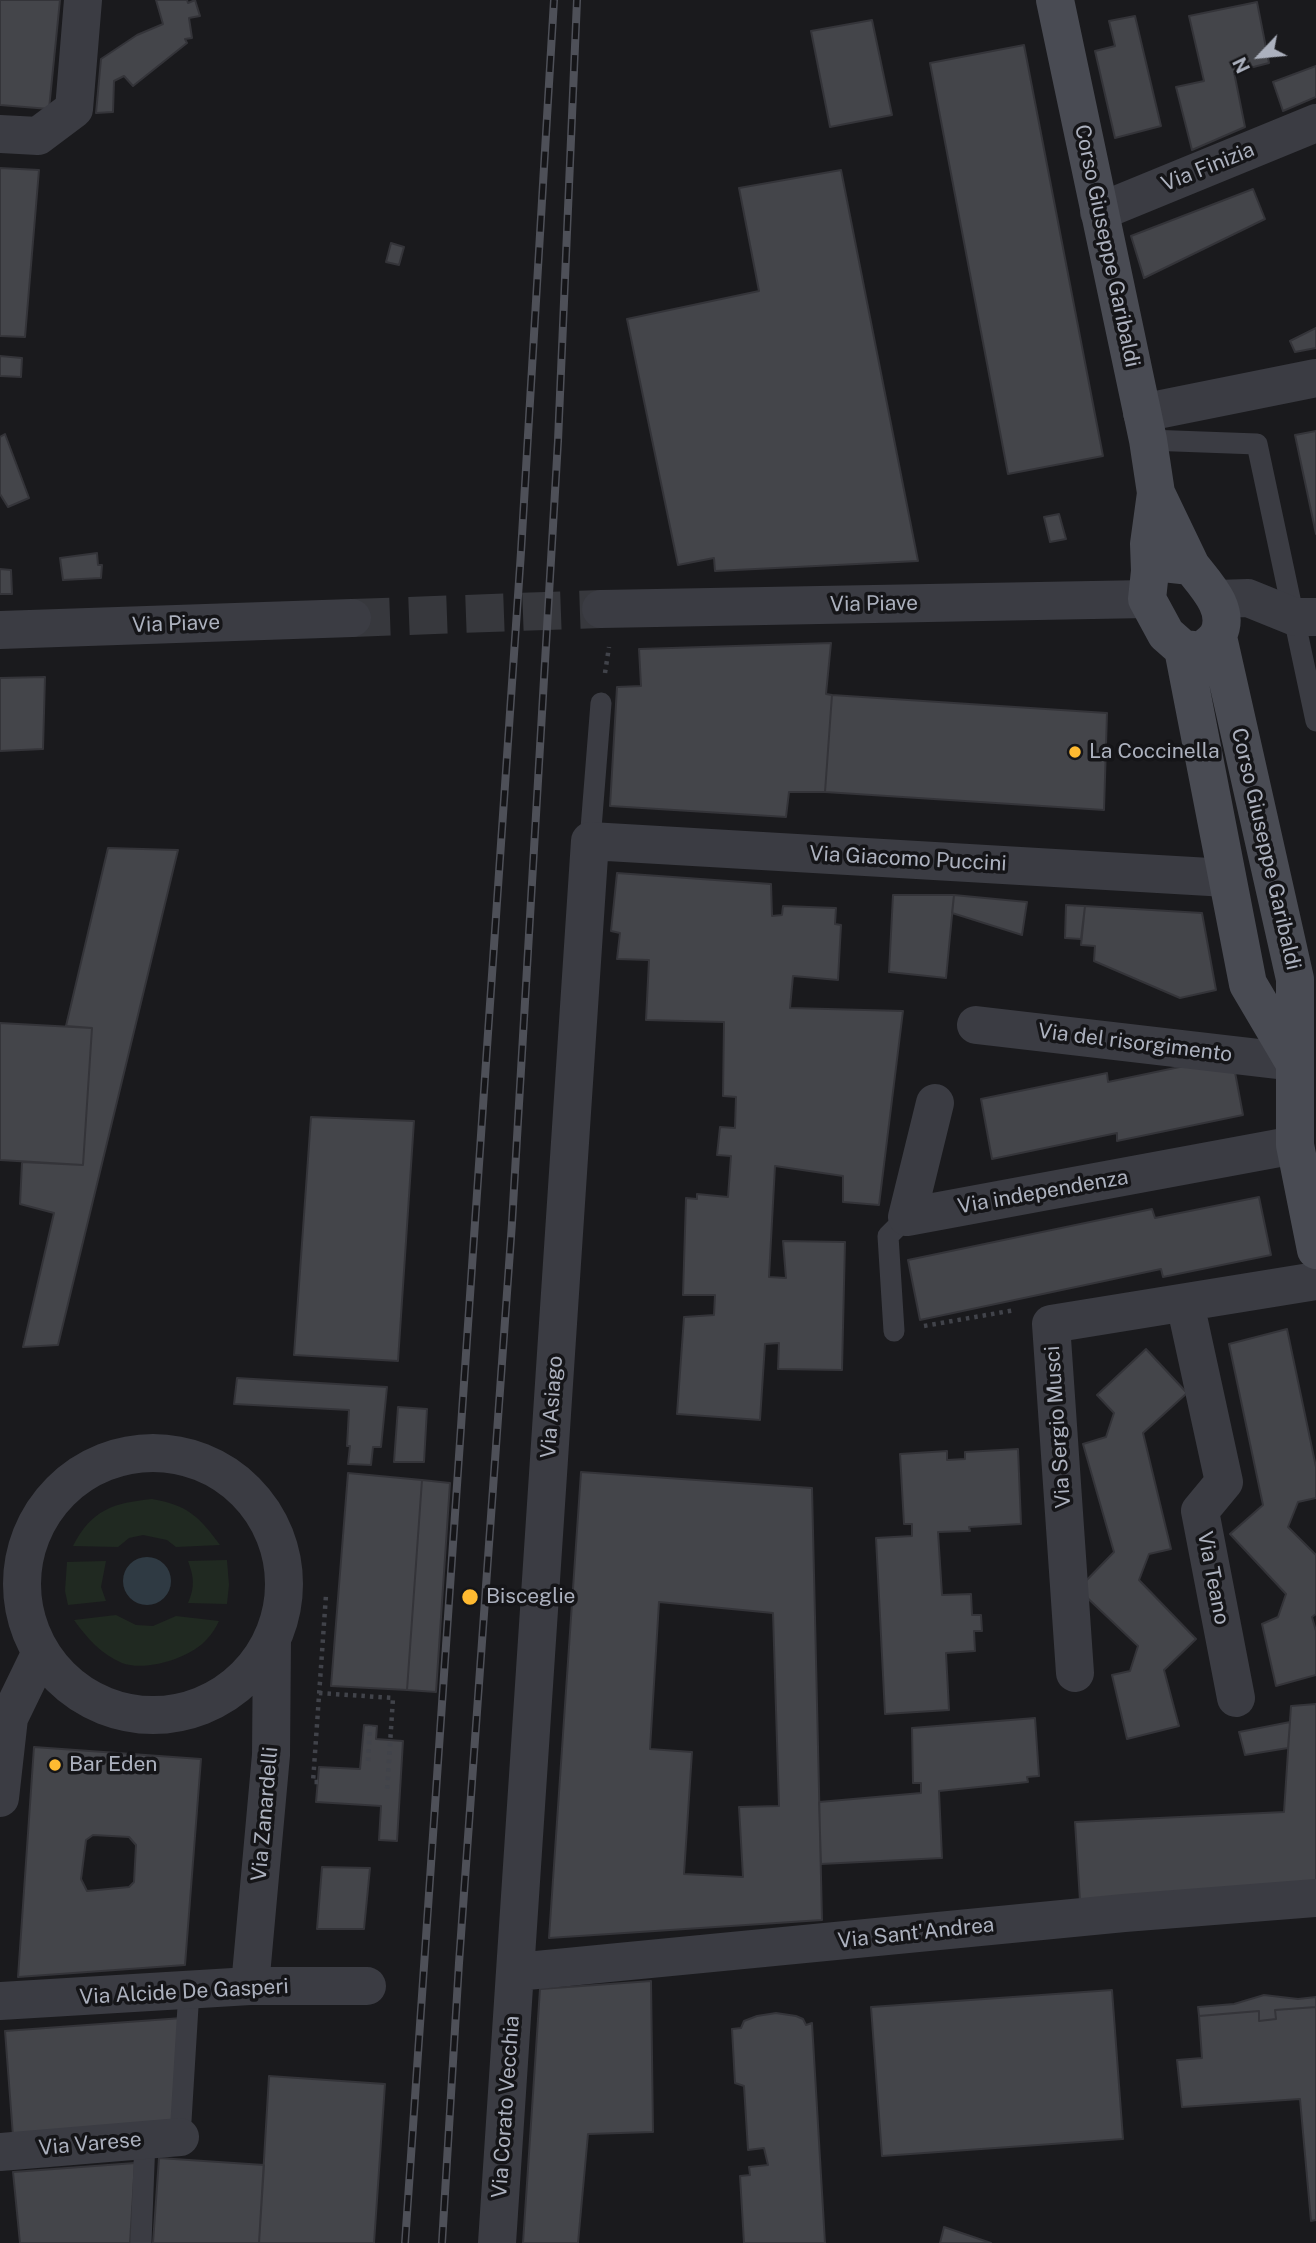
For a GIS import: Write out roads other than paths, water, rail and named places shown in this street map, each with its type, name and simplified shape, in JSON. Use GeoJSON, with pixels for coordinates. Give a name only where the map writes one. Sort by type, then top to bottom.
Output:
{"type":"FeatureCollection","features":[{"type":"Feature","properties":{"kind":"main road","name":"Corso Giuseppe Garibaldi"},"geometry":{"type":"LineString","coordinates":[[1055,0],[1145,426],[1156,493],[1191,566]]}},
{"type":"Feature","properties":{"kind":"main road","name":"Corso Giuseppe Garibaldi"},"geometry":{"type":"LineString","coordinates":[[1148,585],[1149,544],[1156,493]]}},
{"type":"Feature","properties":{"kind":"main road"},"geometry":{"type":"LineString","coordinates":[[1164,563],[1191,566],[1216,599],[1223,620],[1200,643],[1166,634],[1148,585],[1164,563]]}},
{"type":"Feature","properties":{"kind":"main road","name":"Corso Giuseppe Garibaldi"},"geometry":{"type":"LineString","coordinates":[[1200,643],[1227,878],[1248,984],[1305,1059]]}},
{"type":"Feature","properties":{"kind":"main road","name":"Corso Giuseppe Garibaldi"},"geometry":{"type":"LineString","coordinates":[[1200,643],[1295,979],[1305,1059],[1295,1145],[1316,1250]]}},
{"type":"Feature","properties":{"kind":"street"},"geometry":{"type":"LineString","coordinates":[[0,134],[38,136],[74,109],[83,0]]}},
{"type":"Feature","properties":{"kind":"street","name":"Via Finizia"},"geometry":{"type":"LineString","coordinates":[[1099,212],[1316,123]]}},
{"type":"Feature","properties":{"kind":"street"},"geometry":{"type":"LineString","coordinates":[[1145,426],[1316,378]]}},
{"type":"Feature","properties":{"kind":"street","name":"Via Piave"},"geometry":{"type":"LineString","coordinates":[[608,609],[1148,585]]}},
{"type":"Feature","properties":{"kind":"street"},"geometry":{"type":"LineString","coordinates":[[1216,599],[1248,598],[1305,617]]}},
{"type":"Feature","properties":{"kind":"street","name":"Via Piave"},"geometry":{"type":"LineString","coordinates":[[0,630],[352,618]]}},
{"type":"Feature","properties":{"kind":"street","name":"Via Giacomo Puccini"},"geometry":{"type":"LineString","coordinates":[[590,841],[1227,878]]}},
{"type":"Feature","properties":{"kind":"street","name":"Via Asiago"},"geometry":{"type":"LineString","coordinates":[[516,1972],[590,841]]}},
{"type":"Feature","properties":{"kind":"street","name":"Via del risorgimento"},"geometry":{"type":"LineString","coordinates":[[976,1025],[1305,1059]]}},
{"type":"Feature","properties":{"kind":"street"},"geometry":{"type":"LineString","coordinates":[[907,1217],[935,1103]]}},
{"type":"Feature","properties":{"kind":"street","name":"Via independenza"},"geometry":{"type":"LineString","coordinates":[[907,1217],[1295,1145]]}},
{"type":"Feature","properties":{"kind":"street","name":"Via Sergio Musci"},"geometry":{"type":"LineString","coordinates":[[1075,1673],[1051,1324],[1316,1281]]}},
{"type":"Feature","properties":{"kind":"street","name":"Via Teano"},"geometry":{"type":"LineString","coordinates":[[1185,1303],[1224,1482],[1199,1511],[1236,1698]]}},
{"type":"Feature","properties":{"kind":"street"},"geometry":{"type":"LineString","coordinates":[[139,1453],[187,1456],[230,1476],[263,1511],[282,1554],[285,1595],[272,1640],[250,1674],[218,1699],[180,1713],[140,1715],[101,1704],[67,1683],[41,1652],[11,1583],[28,1542],[55,1495],[94,1466],[139,1453]]}},
{"type":"Feature","properties":{"kind":"street","name":"Via Zanardelli"},"geometry":{"type":"LineString","coordinates":[[250,1986],[271,1755],[272,1640]]}},
{"type":"Feature","properties":{"kind":"street"},"geometry":{"type":"LineString","coordinates":[[0,1798],[9,1718],[41,1652]]}},
{"type":"Feature","properties":{"kind":"street","name":"Via Sant'Andrea"},"geometry":{"type":"LineString","coordinates":[[516,1972],[1124,1913],[1316,1898]]}},
{"type":"Feature","properties":{"kind":"street","name":"Via Corato Vecchia"},"geometry":{"type":"LineString","coordinates":[[496,2243],[516,1972]]}},
{"type":"Feature","properties":{"kind":"street","name":"Via Alcide De Gasperi"},"geometry":{"type":"LineString","coordinates":[[0,2001],[250,1986],[367,1986]]}},
{"type":"Feature","properties":{"kind":"street","name":"Via Varese"},"geometry":{"type":"LineString","coordinates":[[0,2152],[163,2138]]}},
{"type":"Feature","properties":{"kind":"lane"},"geometry":{"type":"LineString","coordinates":[[1145,426],[1257,444],[1305,617],[1316,721]]}},
{"type":"Feature","properties":{"kind":"lane"},"geometry":{"type":"LineString","coordinates":[[590,841],[601,703]]}},
{"type":"Feature","properties":{"kind":"lane"},"geometry":{"type":"LineString","coordinates":[[894,1331],[888,1236],[907,1217]]}},
{"type":"Feature","properties":{"kind":"lane"},"geometry":{"type":"LineString","coordinates":[[141,2243],[189,1990]]}},
{"type":"Feature","properties":{"kind":"tunnel"},"geometry":{"type":"LineString","coordinates":[[352,618],[601,609]]}},
{"type":"Feature","properties":{"kind":"railway"},"geometry":{"type":"LineString","coordinates":[[405,2243],[521,552],[554,0]]}},
{"type":"Feature","properties":{"kind":"railway"},"geometry":{"type":"LineString","coordinates":[[442,2243],[459,1963],[512,1223],[558,441],[577,0]]}},
{"type":"Feature","properties":{"kind":"place","name":"La Coccinella"},"geometry":{"type":"Point","coordinates":[1075,752]}},
{"type":"Feature","properties":{"kind":"place","name":"Bisceglie"},"geometry":{"type":"Point","coordinates":[470,1597]}},
{"type":"Feature","properties":{"kind":"place","name":"Bar Eden"},"geometry":{"type":"Point","coordinates":[55,1765]}}]}
